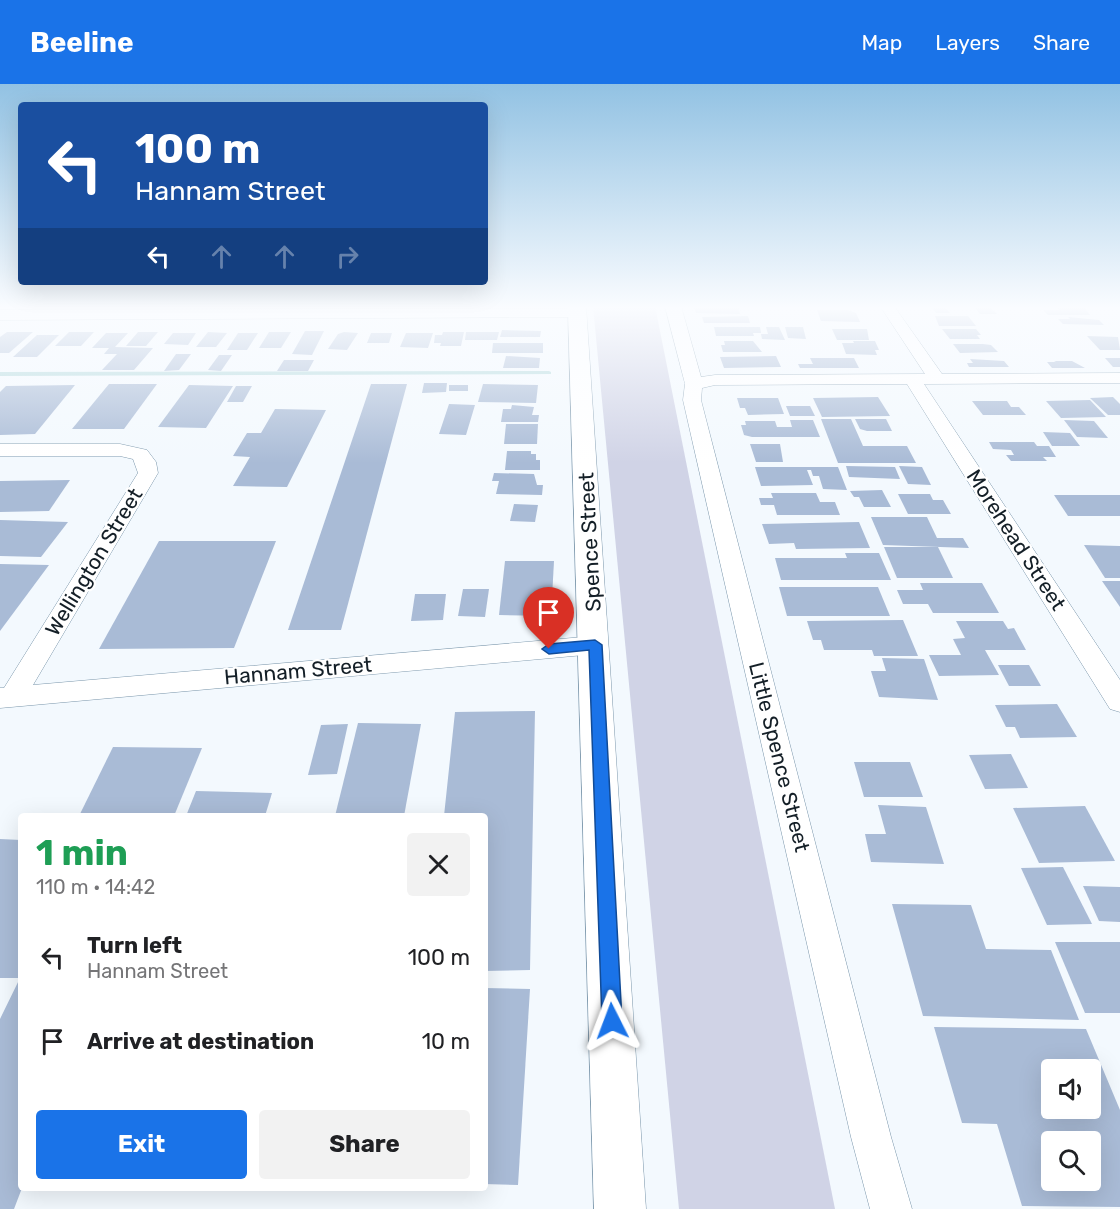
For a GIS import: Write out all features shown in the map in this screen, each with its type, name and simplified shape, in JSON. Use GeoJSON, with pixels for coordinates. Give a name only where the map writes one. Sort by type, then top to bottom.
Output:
{"type":"FeatureCollection","features":[{"type":"Feature","properties":{"kind":"street","name":"Spence Street"},"geometry":{"type":"LineString","coordinates":[[580,358],[620,1209]]}},
{"type":"Feature","properties":{"kind":"street","name":"Little Spence Street"},"geometry":{"type":"LineString","coordinates":[[687,358],[694,384],[691,394],[694,411],[891,1209]]}},
{"type":"Feature","properties":{"kind":"street"},"geometry":{"type":"LineString","coordinates":[[923,358],[937,379]]}},
{"type":"Feature","properties":{"kind":"street"},"geometry":{"type":"LineString","coordinates":[[694,384],[711,380],[1120,378]]}},
{"type":"Feature","properties":{"kind":"street","name":"Morehead Street"},"geometry":{"type":"LineString","coordinates":[[912,379],[1120,702]]}},
{"type":"Feature","properties":{"kind":"street","name":"Wellington Street"},"geometry":{"type":"LineString","coordinates":[[0,450],[120,450],[140,454],[146,462],[148,472],[6,698]]}},
{"type":"Feature","properties":{"kind":"street","name":"Hannam Street"},"geometry":{"type":"LineString","coordinates":[[6,698],[595,645]]}},
{"type":"Feature","properties":{"kind":"shaded area"},"geometry":{"type":"Polygon","coordinates":[[[598,358],[665,358],[835,1209],[679,1209],[598,358]]]}},
{"type":"Feature","properties":{"kind":"building"},"geometry":{"type":"Polygon","coordinates":[[[113,358],[144,358],[134,370],[102,370],[113,358]]]}},
{"type":"Feature","properties":{"kind":"building"},"geometry":{"type":"Polygon","coordinates":[[[173,358],[188,358],[179,370],[164,371],[173,358]]]}},
{"type":"Feature","properties":{"kind":"building"},"geometry":{"type":"Polygon","coordinates":[[[216,358],[230,358],[221,371],[208,370],[216,358]]]}},
{"type":"Feature","properties":{"kind":"building"},"geometry":{"type":"Polygon","coordinates":[[[505,358],[540,358],[539,368],[503,368],[505,358]]]}},
{"type":"Feature","properties":{"kind":"building"},"geometry":{"type":"Polygon","coordinates":[[[721,358],[777,358],[781,367],[724,368],[721,358]]]}},
{"type":"Feature","properties":{"kind":"building"},"geometry":{"type":"Polygon","coordinates":[[[810,358],[854,358],[859,368],[800,368],[798,364],[813,364],[810,358]]]}},
{"type":"Feature","properties":{"kind":"building"},"geometry":{"type":"Polygon","coordinates":[[[1105,358],[1120,358],[1120,367],[1113,367],[1105,358]]]}},
{"type":"Feature","properties":{"kind":"building"},"geometry":{"type":"Polygon","coordinates":[[[970,359],[1004,361],[1009,367],[969,367],[967,363],[973,363],[970,359]]]}},
{"type":"Feature","properties":{"kind":"building"},"geometry":{"type":"Polygon","coordinates":[[[284,360],[314,360],[308,371],[277,371],[284,360]]]}},
{"type":"Feature","properties":{"kind":"building"},"geometry":{"type":"Polygon","coordinates":[[[1054,361],[1072,361],[1085,368],[1052,368],[1047,362],[1056,362],[1054,361]]]}},
{"type":"Feature","properties":{"kind":"building"},"geometry":{"type":"Polygon","coordinates":[[[424,383],[447,383],[446,392],[422,393],[424,383]]]}},
{"type":"Feature","properties":{"kind":"building"},"geometry":{"type":"Polygon","coordinates":[[[109,384],[157,384],[124,429],[72,429],[109,384]]]}},
{"type":"Feature","properties":{"kind":"building"},"geometry":{"type":"Polygon","coordinates":[[[371,384],[407,384],[341,630],[288,630],[371,384]]]}},
{"type":"Feature","properties":{"kind":"building"},"geometry":{"type":"Polygon","coordinates":[[[483,384],[538,385],[536,403],[478,402],[483,384]]]}},
{"type":"Feature","properties":{"kind":"building"},"geometry":{"type":"Polygon","coordinates":[[[75,385],[35,434],[0,435],[0,392],[6,386],[75,385]]]}},
{"type":"Feature","properties":{"kind":"building"},"geometry":{"type":"Polygon","coordinates":[[[189,385],[233,386],[206,428],[158,427],[189,385]]]}},
{"type":"Feature","properties":{"kind":"building"},"geometry":{"type":"Polygon","coordinates":[[[449,385],[468,385],[468,391],[449,391],[449,385]]]}},
{"type":"Feature","properties":{"kind":"building"},"geometry":{"type":"Polygon","coordinates":[[[236,386],[252,386],[243,402],[227,402],[236,386]]]}},
{"type":"Feature","properties":{"kind":"building"},"geometry":{"type":"Polygon","coordinates":[[[878,397],[890,416],[822,417],[813,398],[878,397]]]}},
{"type":"Feature","properties":{"kind":"building"},"geometry":{"type":"Polygon","coordinates":[[[1113,397],[1120,404],[1120,415],[1108,415],[1090,398],[1113,397]]]}},
{"type":"Feature","properties":{"kind":"building"},"geometry":{"type":"Polygon","coordinates":[[[737,398],[778,398],[784,414],[748,415],[745,408],[740,408],[737,398]]]}},
{"type":"Feature","properties":{"kind":"building"},"geometry":{"type":"Polygon","coordinates":[[[1090,400],[1106,417],[1061,418],[1046,401],[1090,400]]]}},
{"type":"Feature","properties":{"kind":"building"},"geometry":{"type":"Polygon","coordinates":[[[972,401],[1007,401],[1011,407],[1019,407],[1026,415],[983,415],[972,401]]]}},
{"type":"Feature","properties":{"kind":"building"},"geometry":{"type":"Polygon","coordinates":[[[449,404],[475,405],[466,435],[439,434],[449,404]]]}},
{"type":"Feature","properties":{"kind":"building"},"geometry":{"type":"Polygon","coordinates":[[[512,405],[534,407],[532,415],[539,415],[538,422],[501,422],[503,409],[511,409],[512,405]]]}},
{"type":"Feature","properties":{"kind":"building"},"geometry":{"type":"Polygon","coordinates":[[[786,406],[810,406],[815,416],[790,416],[786,406]]]}},
{"type":"Feature","properties":{"kind":"building"},"geometry":{"type":"Polygon","coordinates":[[[275,409],[326,410],[287,487],[233,486],[250,457],[233,456],[247,433],[261,433],[275,409]]]}},
{"type":"Feature","properties":{"kind":"building"},"geometry":{"type":"Polygon","coordinates":[[[821,419],[851,419],[863,446],[907,446],[916,463],[838,463],[821,419]]]}},
{"type":"Feature","properties":{"kind":"building"},"geometry":{"type":"Polygon","coordinates":[[[855,419],[886,419],[892,431],[860,429],[855,419]]]}},
{"type":"Feature","properties":{"kind":"building"},"geometry":{"type":"Polygon","coordinates":[[[790,420],[813,420],[820,437],[752,437],[744,435],[741,425],[746,425],[745,421],[775,421],[777,427],[792,427],[790,420]]]}},
{"type":"Feature","properties":{"kind":"building"},"geometry":{"type":"Polygon","coordinates":[[[1064,420],[1094,421],[1108,438],[1077,437],[1064,420]]]}},
{"type":"Feature","properties":{"kind":"building"},"geometry":{"type":"Polygon","coordinates":[[[506,424],[538,424],[537,444],[504,444],[506,424]]]}},
{"type":"Feature","properties":{"kind":"building"},"geometry":{"type":"Polygon","coordinates":[[[1043,432],[1070,433],[1080,446],[1052,446],[1043,432]]]}},
{"type":"Feature","properties":{"kind":"building"},"geometry":{"type":"Polygon","coordinates":[[[989,442],[1034,442],[1037,446],[1049,446],[1056,457],[1043,457],[1047,461],[1011,461],[1006,455],[1014,455],[1011,450],[993,449],[989,442]]]}},
{"type":"Feature","properties":{"kind":"building"},"geometry":{"type":"Polygon","coordinates":[[[750,444],[780,444],[783,462],[756,462],[750,444]]]}},
{"type":"Feature","properties":{"kind":"building"},"geometry":{"type":"Polygon","coordinates":[[[507,451],[531,451],[531,454],[536,454],[536,460],[540,460],[540,470],[505,470],[507,451]]]}},
{"type":"Feature","properties":{"kind":"building"},"geometry":{"type":"Polygon","coordinates":[[[846,466],[895,467],[900,479],[849,477],[846,466]]]}},
{"type":"Feature","properties":{"kind":"building"},"geometry":{"type":"Polygon","coordinates":[[[899,466],[922,467],[931,485],[908,484],[899,466]]]}},
{"type":"Feature","properties":{"kind":"building"},"geometry":{"type":"Polygon","coordinates":[[[755,467],[838,467],[847,490],[823,489],[819,476],[813,476],[811,470],[807,470],[813,485],[761,486],[755,467]]]}},
{"type":"Feature","properties":{"kind":"building"},"geometry":{"type":"Polygon","coordinates":[[[494,473],[534,474],[537,485],[543,485],[542,495],[496,494],[499,481],[492,481],[494,473]]]}},
{"type":"Feature","properties":{"kind":"building"},"geometry":{"type":"Polygon","coordinates":[[[70,480],[49,511],[0,512],[0,481],[70,480]]]}},
{"type":"Feature","properties":{"kind":"building"},"geometry":{"type":"Polygon","coordinates":[[[882,490],[891,507],[864,507],[859,497],[854,497],[850,491],[882,490]]]}},
{"type":"Feature","properties":{"kind":"building"},"geometry":{"type":"Polygon","coordinates":[[[771,493],[816,493],[820,502],[835,502],[840,515],[777,515],[774,505],[761,505],[759,498],[773,498],[771,493]]]}},
{"type":"Feature","properties":{"kind":"building"},"geometry":{"type":"Polygon","coordinates":[[[898,494],[930,494],[933,500],[943,500],[951,514],[908,514],[898,494]]]}},
{"type":"Feature","properties":{"kind":"building"},"geometry":{"type":"Polygon","coordinates":[[[1054,495],[1120,495],[1120,516],[1068,516],[1054,495]]]}},
{"type":"Feature","properties":{"kind":"building"},"geometry":{"type":"Polygon","coordinates":[[[514,504],[538,505],[535,522],[510,521],[514,504]]]}},
{"type":"Feature","properties":{"kind":"building"},"geometry":{"type":"Polygon","coordinates":[[[871,517],[927,517],[937,538],[963,538],[969,548],[883,545],[871,517]]]}},
{"type":"Feature","properties":{"kind":"building"},"geometry":{"type":"Polygon","coordinates":[[[0,520],[68,522],[41,557],[0,556],[0,520]]]}},
{"type":"Feature","properties":{"kind":"building"},"geometry":{"type":"Polygon","coordinates":[[[859,522],[870,548],[796,549],[794,543],[769,544],[762,524],[859,522]]]}},
{"type":"Feature","properties":{"kind":"building"},"geometry":{"type":"Polygon","coordinates":[[[159,541],[276,541],[234,648],[99,649],[159,541]]]}},
{"type":"Feature","properties":{"kind":"building"},"geometry":{"type":"Polygon","coordinates":[[[1084,545],[1120,546],[1120,578],[1105,578],[1084,545]]]}},
{"type":"Feature","properties":{"kind":"building"},"geometry":{"type":"Polygon","coordinates":[[[884,547],[938,547],[953,578],[897,578],[884,547]]]}},
{"type":"Feature","properties":{"kind":"building"},"geometry":{"type":"Polygon","coordinates":[[[845,553],[879,553],[891,580],[781,580],[775,558],[847,558],[845,553]]]}},
{"type":"Feature","properties":{"kind":"building"},"geometry":{"type":"Polygon","coordinates":[[[505,561],[554,561],[551,616],[499,615],[505,561]]]}},
{"type":"Feature","properties":{"kind":"building"},"geometry":{"type":"Polygon","coordinates":[[[0,564],[49,565],[0,631],[0,564]]]}},
{"type":"Feature","properties":{"kind":"building"},"geometry":{"type":"Polygon","coordinates":[[[1102,581],[1120,581],[1120,607],[1102,581]]]}},
{"type":"Feature","properties":{"kind":"building"},"geometry":{"type":"Polygon","coordinates":[[[920,583],[982,583],[999,613],[933,613],[928,604],[903,604],[897,590],[923,590],[920,583]]]}},
{"type":"Feature","properties":{"kind":"building"},"geometry":{"type":"Polygon","coordinates":[[[779,587],[878,587],[890,616],[787,616],[779,587]]]}},
{"type":"Feature","properties":{"kind":"building"},"geometry":{"type":"Polygon","coordinates":[[[463,589],[489,589],[485,617],[458,616],[463,589]]]}},
{"type":"Feature","properties":{"kind":"building"},"geometry":{"type":"Polygon","coordinates":[[[415,594],[446,594],[443,620],[411,621],[415,594]]]}},
{"type":"Feature","properties":{"kind":"building"},"geometry":{"type":"Polygon","coordinates":[[[903,620],[918,656],[874,656],[872,650],[824,650],[821,640],[813,640],[807,621],[903,620]]]}},
{"type":"Feature","properties":{"kind":"building"},"geometry":{"type":"Polygon","coordinates":[[[956,621],[1003,621],[1008,629],[1014,628],[1026,650],[985,650],[999,675],[939,676],[929,655],[961,655],[953,639],[965,638],[956,621]]]}},
{"type":"Feature","properties":{"kind":"building"},"geometry":{"type":"Polygon","coordinates":[[[882,658],[924,659],[938,700],[879,697],[871,671],[886,671],[882,658]]]}},
{"type":"Feature","properties":{"kind":"building"},"geometry":{"type":"Polygon","coordinates":[[[998,665],[1029,665],[1041,686],[1009,686],[998,665]]]}},
{"type":"Feature","properties":{"kind":"building"},"geometry":{"type":"Polygon","coordinates":[[[1057,704],[1077,737],[1020,738],[1015,727],[1006,727],[995,705],[1057,704]]]}},
{"type":"Feature","properties":{"kind":"building"},"geometry":{"type":"Polygon","coordinates":[[[535,711],[530,970],[488,971],[488,813],[444,813],[455,712],[535,711]]]}},
{"type":"Feature","properties":{"kind":"building"},"geometry":{"type":"Polygon","coordinates":[[[358,723],[421,724],[405,813],[336,813],[358,723]]]}},
{"type":"Feature","properties":{"kind":"building"},"geometry":{"type":"Polygon","coordinates":[[[348,724],[337,774],[308,775],[321,725],[348,724]]]}},
{"type":"Feature","properties":{"kind":"building"},"geometry":{"type":"Polygon","coordinates":[[[113,747],[202,748],[175,813],[80,813],[113,747]]]}},
{"type":"Feature","properties":{"kind":"building"},"geometry":{"type":"Polygon","coordinates":[[[1011,754],[1028,788],[985,789],[969,755],[1011,754]]]}},
{"type":"Feature","properties":{"kind":"building"},"geometry":{"type":"Polygon","coordinates":[[[854,762],[910,762],[923,797],[864,797],[854,762]]]}},
{"type":"Feature","properties":{"kind":"building"},"geometry":{"type":"Polygon","coordinates":[[[196,791],[272,793],[266,813],[187,813],[196,791]]]}},
{"type":"Feature","properties":{"kind":"building"},"geometry":{"type":"Polygon","coordinates":[[[878,805],[926,807],[944,864],[871,862],[865,834],[886,834],[878,805]]]}},
{"type":"Feature","properties":{"kind":"building"},"geometry":{"type":"Polygon","coordinates":[[[1085,806],[1115,861],[1039,863],[1013,808],[1085,806]]]}},
{"type":"Feature","properties":{"kind":"building"},"geometry":{"type":"Polygon","coordinates":[[[0,839],[18,840],[18,978],[0,978],[0,839]]]}},
{"type":"Feature","properties":{"kind":"building"},"geometry":{"type":"Polygon","coordinates":[[[1063,867],[1092,924],[1047,925],[1021,868],[1063,867]]]}},
{"type":"Feature","properties":{"kind":"building"},"geometry":{"type":"Polygon","coordinates":[[[1083,886],[1120,887],[1120,922],[1099,921],[1083,886]]]}},
{"type":"Feature","properties":{"kind":"building"},"geometry":{"type":"Polygon","coordinates":[[[892,904],[971,905],[986,949],[1051,950],[1079,1020],[923,1016],[892,904]]]}},
{"type":"Feature","properties":{"kind":"building"},"geometry":{"type":"Polygon","coordinates":[[[1055,942],[1120,942],[1120,1013],[1085,1013],[1055,942]]]}},
{"type":"Feature","properties":{"kind":"building"},"geometry":{"type":"Polygon","coordinates":[[[18,982],[18,1191],[21,1191],[14,1209],[0,1209],[0,1019],[18,982]]]}},
{"type":"Feature","properties":{"kind":"building"},"geometry":{"type":"Polygon","coordinates":[[[488,988],[530,989],[518,1185],[488,1184],[488,988]]]}},
{"type":"Feature","properties":{"kind":"building"},"geometry":{"type":"Polygon","coordinates":[[[934,1027],[1086,1029],[1099,1059],[1041,1059],[1041,1119],[1101,1119],[1101,1065],[1120,1110],[1120,1207],[1022,1206],[997,1124],[962,1123],[934,1027]]]}},
{"type":"Feature","properties":{"kind":"waterway"},"geometry":{"type":"LineString","coordinates":[[0,374],[549,373]]}},
{"type":"Feature","properties":{"kind":"route"},"geometry":{"type":"LineString","coordinates":[[549,649],[595,645],[612,1021]]}}]}
